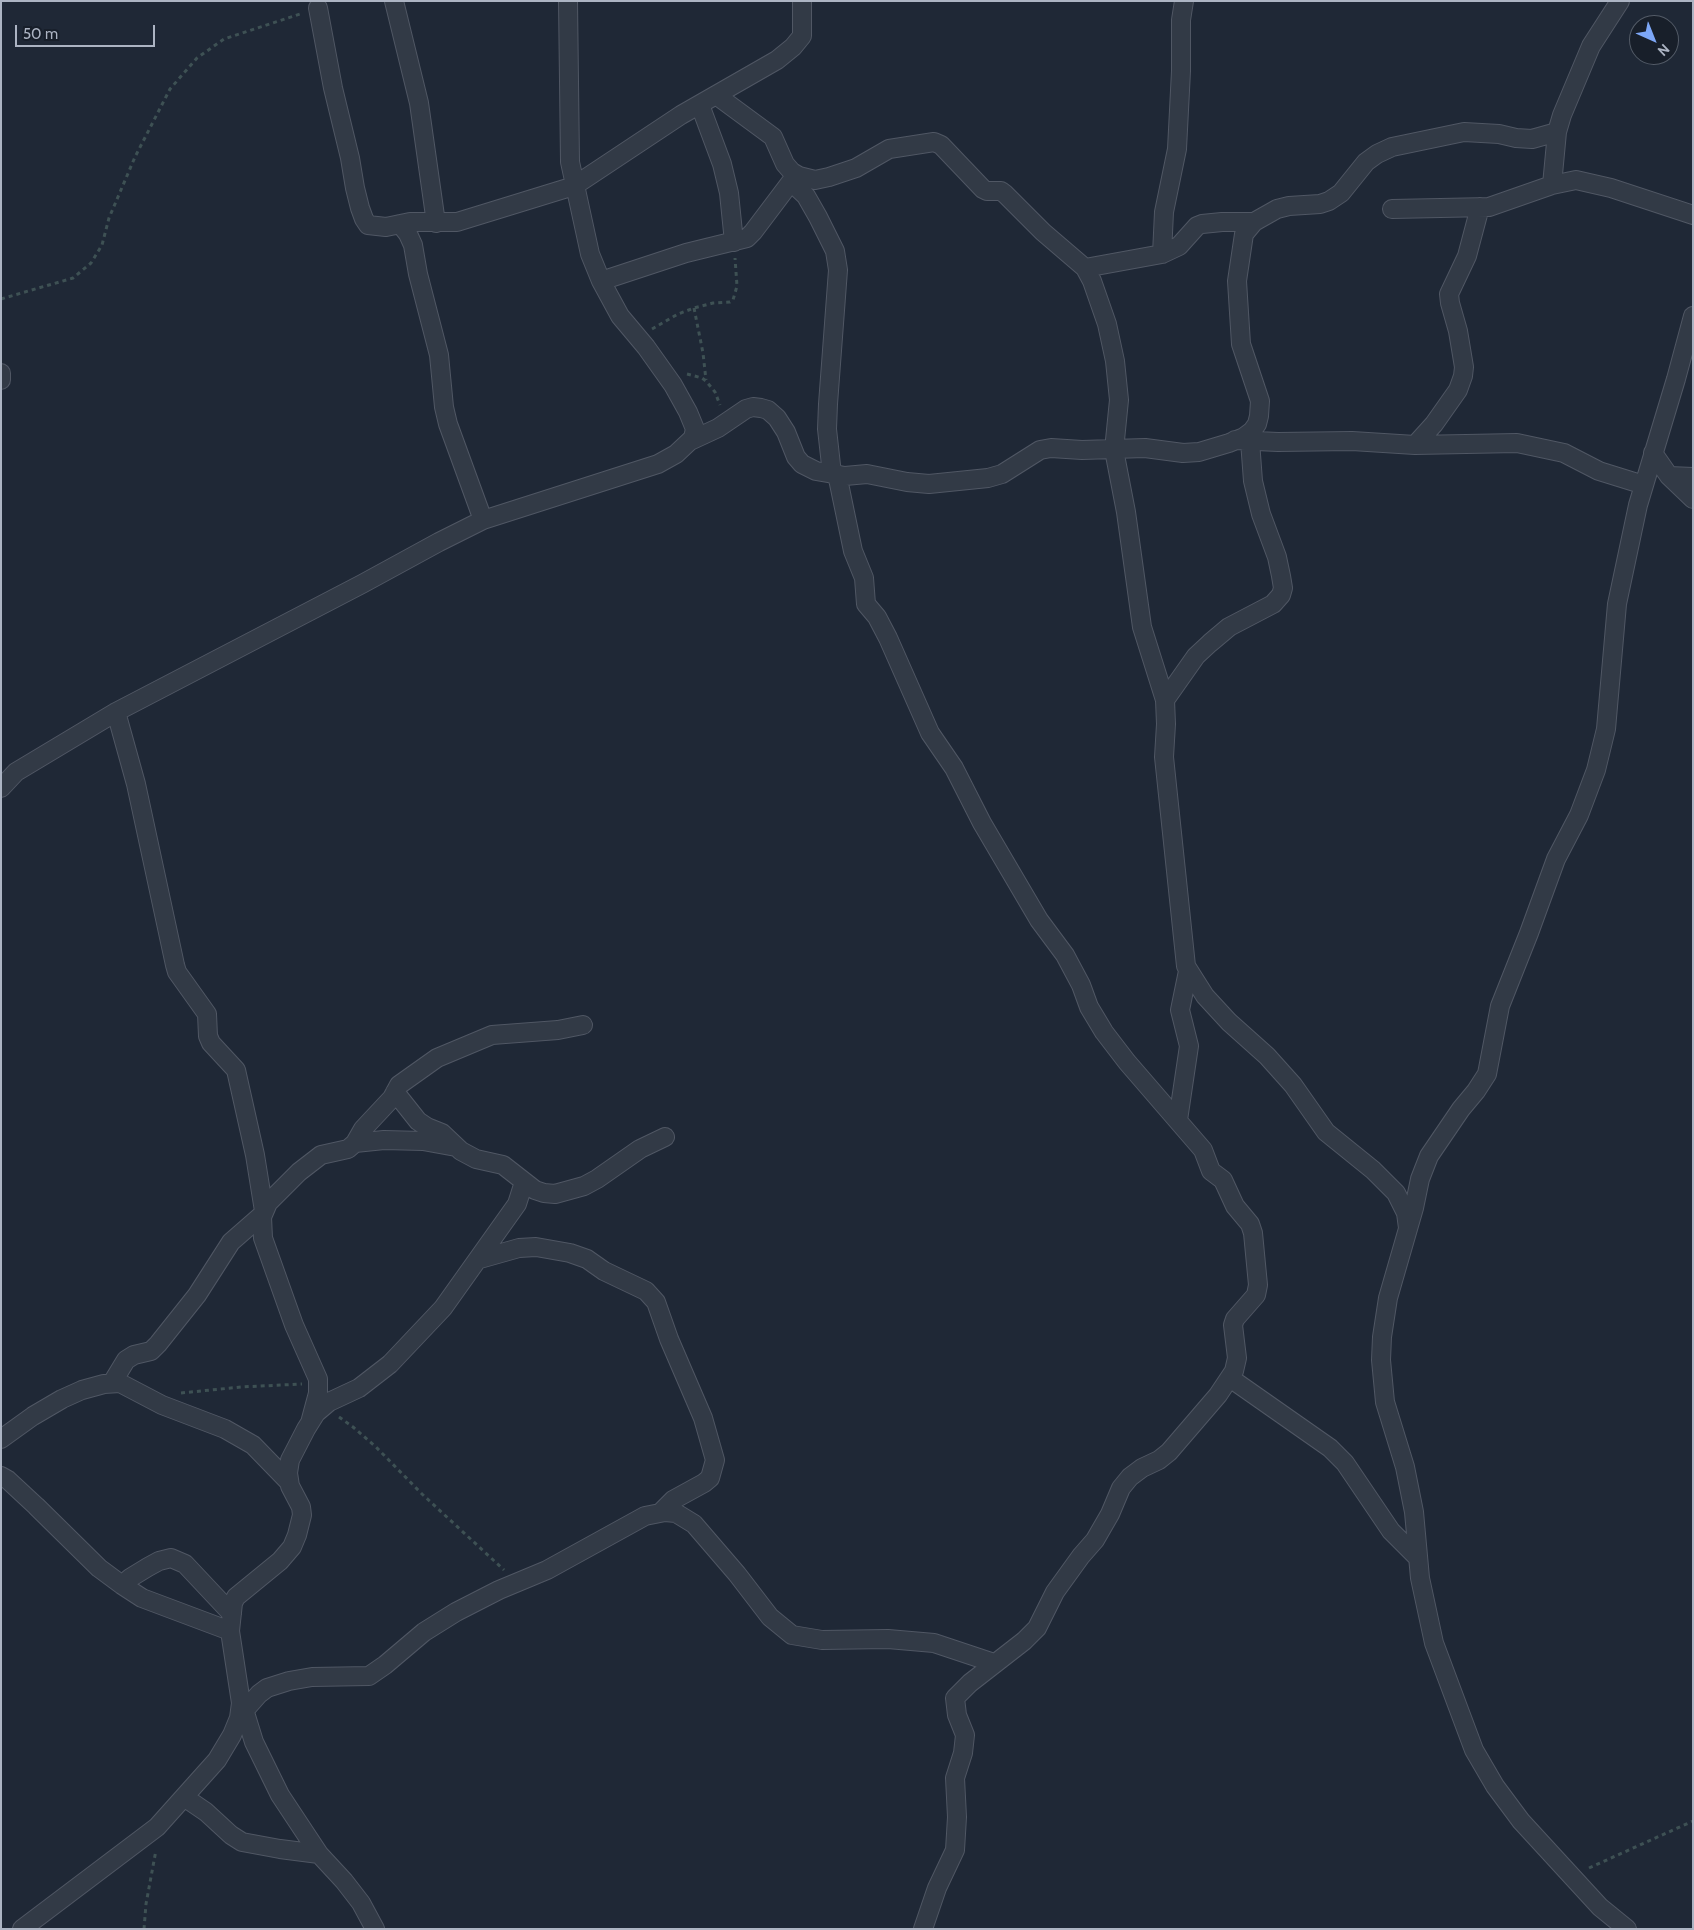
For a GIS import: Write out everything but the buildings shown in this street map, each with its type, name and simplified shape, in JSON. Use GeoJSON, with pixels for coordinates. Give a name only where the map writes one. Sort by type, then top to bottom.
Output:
{"type":"FeatureCollection","features":[{"type":"Feature","properties":{"kind":"street"},"geometry":{"type":"LineString","coordinates":[[394,1],[419,103],[432,223]]}},
{"type":"Feature","properties":{"kind":"street"},"geometry":{"type":"LineString","coordinates":[[568,1],[570,162],[590,254],[601,281],[620,316],[665,374],[688,412],[695,429],[690,442]]}},
{"type":"Feature","properties":{"kind":"street"},"geometry":{"type":"LineString","coordinates":[[318,8],[355,188],[364,219],[368,225],[379,227],[410,222],[456,222],[574,186],[681,115],[777,60],[802,36],[802,1]]}},
{"type":"Feature","properties":{"kind":"street"},"geometry":{"type":"LineString","coordinates":[[1162,254],[1164,212],[1177,148],[1181,71],[1181,20],[1184,1]]}},
{"type":"Feature","properties":{"kind":"street"},"geometry":{"type":"LineString","coordinates":[[1552,185],[1557,132],[1562,115],[1591,46],[1620,1]]}},
{"type":"Feature","properties":{"kind":"street"},"geometry":{"type":"LineString","coordinates":[[716,95],[773,137],[785,164],[806,196],[835,251],[838,270],[827,429],[835,474],[853,551],[864,578],[866,604],[877,617],[888,638],[930,733],[954,768],[982,823],[1039,920],[1065,955],[1081,985],[1089,1007],[1104,1032],[1127,1062],[1203,1150],[1211,1171],[1223,1180],[1231,1199],[1250,1224],[1254,1233],[1258,1291],[1235,1319],[1233,1325],[1237,1358],[1230,1378],[1218,1395],[1169,1452],[1159,1460],[1142,1468],[1130,1477],[1121,1488],[1110,1514],[1095,1540],[1055,1592],[1037,1628],[970,1682],[955,1698],[957,1716],[965,1735],[963,1753],[955,1778],[957,1817],[955,1850],[937,1888],[923,1929]]}},
{"type":"Feature","properties":{"kind":"street"},"geometry":{"type":"LineString","coordinates":[[700,104],[722,164],[728,193],[734,242]]}},
{"type":"Feature","properties":{"kind":"street"},"geometry":{"type":"LineString","coordinates":[[1165,700],[1196,656],[1210,643],[1229,628],[1274,604],[1281,595],[1281,576],[1277,557],[1261,514],[1242,441],[1257,424],[1260,401],[1241,344],[1237,281],[1244,234],[1254,222],[1277,209],[1329,202],[1341,192],[1366,162],[1392,147],[1464,132],[1499,134],[1532,139],[1557,132]]}},
{"type":"Feature","properties":{"kind":"street"},"geometry":{"type":"LineString","coordinates":[[794,178],[815,180],[829,177],[856,168],[889,149],[934,142],[947,150],[983,189],[987,191],[1002,191],[1085,268],[1092,281],[1107,324],[1115,361],[1118,400],[1114,450],[1126,512],[1142,627],[1165,700],[1164,757],[1186,966],[1205,996],[1229,1022],[1267,1056],[1293,1085],[1326,1132],[1373,1170],[1396,1193],[1406,1213],[1408,1228]]}},
{"type":"Feature","properties":{"kind":"street"},"geometry":{"type":"LineString","coordinates":[[601,281],[686,253],[747,238],[754,232],[794,178]]}},
{"type":"Feature","properties":{"kind":"street"},"geometry":{"type":"LineString","coordinates":[[1392,209],[1480,207],[1508,201],[1564,181],[1582,181],[1611,188],[1693,215]]}},
{"type":"Feature","properties":{"kind":"street"},"geometry":{"type":"LineString","coordinates":[[1416,445],[1434,424],[1458,390],[1464,376],[1458,331],[1449,294],[1467,256],[1480,207]]}},
{"type":"Feature","properties":{"kind":"street"},"geometry":{"type":"LineString","coordinates":[[1085,268],[1162,254],[1179,246],[1197,226],[1202,224],[1254,222]]}},
{"type":"Feature","properties":{"kind":"street"},"geometry":{"type":"LineString","coordinates":[[413,245],[418,235],[432,223]]}},
{"type":"Feature","properties":{"kind":"street"},"geometry":{"type":"LineString","coordinates":[[400,224],[408,234],[413,245],[418,274],[439,355],[444,408],[448,424],[483,520]]}},
{"type":"Feature","properties":{"kind":"street"},"geometry":{"type":"LineString","coordinates":[[1628,1929],[1600,1907],[1520,1821],[1495,1786],[1474,1750],[1434,1643],[1420,1578],[1414,1512],[1405,1466],[1385,1402],[1380,1360],[1388,1298],[1420,1179],[1429,1156],[1487,1074],[1500,1006],[1556,859],[1579,815],[1596,770],[1606,729],[1617,604],[1644,485],[1693,316]]}},
{"type":"Feature","properties":{"kind":"street"},"geometry":{"type":"LineString","coordinates":[[1,373],[1,380]]}},
{"type":"Feature","properties":{"kind":"street"},"geometry":{"type":"LineString","coordinates":[[1,788],[16,772],[116,712],[483,520],[658,464],[676,454],[690,442],[721,426],[746,409],[753,407],[768,410],[777,418],[786,432],[796,457],[802,464],[816,471],[835,474],[867,474],[907,482],[930,484],[995,476],[1002,474],[1040,450],[1051,448],[1114,450],[1145,448],[1183,453],[1199,452],[1242,441],[1352,441],[1416,445],[1517,443],[1564,453],[1599,471],[1644,485]]}},
{"type":"Feature","properties":{"kind":"street"},"geometry":{"type":"LineString","coordinates":[[1653,452],[1669,476],[1693,499]]}},
{"type":"Feature","properties":{"kind":"street"},"geometry":{"type":"LineString","coordinates":[[1669,476],[1693,477]]}},
{"type":"Feature","properties":{"kind":"street"},"geometry":{"type":"LineString","coordinates":[[116,712],[136,784],[175,965],[207,1014],[208,1036],[211,1043],[236,1070],[255,1155],[264,1213],[263,1238],[294,1325],[318,1379],[318,1393],[310,1422],[290,1460],[288,1481]]}},
{"type":"Feature","properties":{"kind":"street"},"geometry":{"type":"LineString","coordinates":[[1178,1120],[1189,1046],[1180,1010],[1188,971]]}},
{"type":"Feature","properties":{"kind":"street"},"geometry":{"type":"LineString","coordinates":[[112,1383],[126,1360],[134,1355],[151,1351],[158,1344],[197,1295],[231,1242],[264,1213],[279,1191],[321,1155],[348,1149],[355,1144],[363,1130],[406,1078],[437,1058],[492,1035],[558,1030],[583,1025]]}},
{"type":"Feature","properties":{"kind":"street"},"geometry":{"type":"LineString","coordinates":[[395,1092],[418,1121],[426,1127],[442,1133],[470,1156],[503,1165],[524,1182],[544,1194],[555,1194],[572,1190],[597,1179],[640,1149],[665,1137]]}},
{"type":"Feature","properties":{"kind":"street"},"geometry":{"type":"LineString","coordinates":[[355,1144],[384,1140],[423,1141],[456,1146]]}},
{"type":"Feature","properties":{"kind":"street"},"geometry":{"type":"LineString","coordinates":[[310,1422],[329,1402],[359,1388],[390,1364],[443,1308],[480,1259],[517,1204],[524,1182]]}},
{"type":"Feature","properties":{"kind":"street"},"geometry":{"type":"LineString","coordinates":[[480,1259],[519,1248],[536,1247],[570,1253],[587,1259],[604,1271],[646,1291],[656,1302],[669,1339],[704,1418],[715,1460],[710,1478],[704,1484],[673,1500],[660,1513]]}},
{"type":"Feature","properties":{"kind":"street"},"geometry":{"type":"LineString","coordinates":[[1230,1378],[1330,1448],[1345,1462],[1390,1531],[1418,1558]]}},
{"type":"Feature","properties":{"kind":"street"},"geometry":{"type":"LineString","coordinates":[[1,1439],[33,1416],[62,1399],[82,1390],[120,1383],[162,1406],[225,1429],[240,1437],[260,1450],[288,1481],[301,1507],[302,1515],[292,1547],[280,1562],[236,1597],[233,1603],[231,1622],[243,1707],[254,1742],[280,1795],[319,1854],[361,1903],[375,1929]]}},
{"type":"Feature","properties":{"kind":"street"},"geometry":{"type":"LineString","coordinates":[[1,1476],[8,1480],[36,1506],[99,1568],[122,1586],[142,1598],[231,1622]]}},
{"type":"Feature","properties":{"kind":"street"},"geometry":{"type":"LineString","coordinates":[[22,1929],[160,1823],[216,1760],[232,1735],[243,1707],[268,1688],[289,1681],[312,1677],[368,1676],[385,1665],[424,1632],[456,1612],[554,1566],[645,1516],[660,1513],[676,1513],[694,1524],[737,1574],[770,1617],[792,1635],[822,1640],[888,1639],[934,1642],[994,1663]]}},
{"type":"Feature","properties":{"kind":"street"},"geometry":{"type":"LineString","coordinates":[[122,1586],[130,1578],[148,1567],[159,1561],[171,1558],[185,1564],[231,1622]]}},
{"type":"Feature","properties":{"kind":"street"},"geometry":{"type":"LineString","coordinates":[[184,1797],[206,1812],[231,1835],[242,1842],[319,1854]]}},
{"type":"Feature","properties":{"kind":"path"},"geometry":{"type":"LineString","coordinates":[[1,299],[73,278],[91,263],[102,245],[109,218],[135,157],[170,89],[197,58],[224,39],[318,8]]}},
{"type":"Feature","properties":{"kind":"path"},"geometry":{"type":"LineString","coordinates":[[638,337],[694,308],[713,303],[730,302],[736,296],[737,286],[734,242]]}},
{"type":"Feature","properties":{"kind":"path"},"geometry":{"type":"LineString","coordinates":[[694,308],[703,353],[706,381],[718,398],[721,426]]}},
{"type":"Feature","properties":{"kind":"path"},"geometry":{"type":"LineString","coordinates":[[665,374],[692,375],[706,381]]}},
{"type":"Feature","properties":{"kind":"path"},"geometry":{"type":"LineString","coordinates":[[177,1393],[241,1387],[318,1384]]}},
{"type":"Feature","properties":{"kind":"path"},"geometry":{"type":"LineString","coordinates":[[323,1408],[353,1427],[376,1447],[422,1494],[517,1582]]}},
{"type":"Feature","properties":{"kind":"path"},"geometry":{"type":"LineString","coordinates":[[1572,1876],[1693,1821]]}},
{"type":"Feature","properties":{"kind":"path"},"geometry":{"type":"LineString","coordinates":[[144,1929],[146,1904],[160,1823]]}}]}
